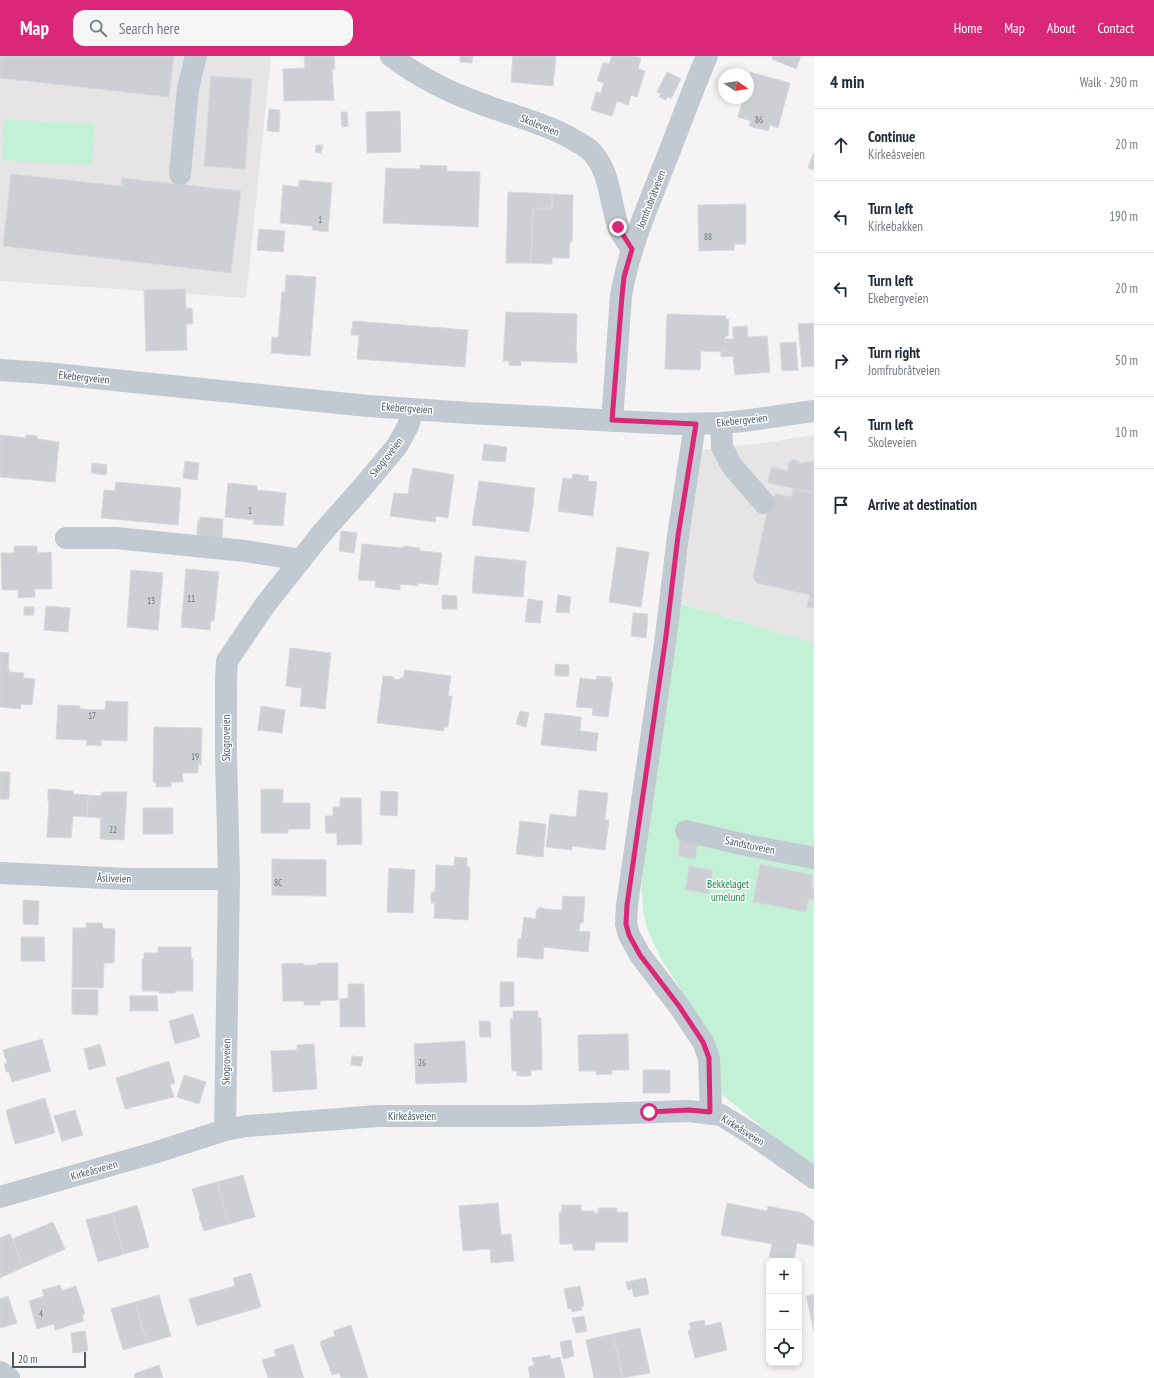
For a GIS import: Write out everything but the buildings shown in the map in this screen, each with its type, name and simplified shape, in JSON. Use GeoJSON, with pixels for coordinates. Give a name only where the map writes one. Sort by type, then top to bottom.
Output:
{"type":"FeatureCollection","features":[{"type":"Feature","properties":{"kind":"street"},"geometry":{"type":"LineString","coordinates":[[180,174],[188,88],[196,56]]}},
{"type":"Feature","properties":{"kind":"street","name":"Skoleveien"},"geometry":{"type":"LineString","coordinates":[[391,56],[420,77],[490,107],[526,118],[557,130],[590,150],[606,176],[618,227],[632,249]]}},
{"type":"Feature","properties":{"kind":"street","name":"Jomfrubråtveien"},"geometry":{"type":"LineString","coordinates":[[612,420],[624,277],[632,249],[694,85],[707,56]]}},
{"type":"Feature","properties":{"kind":"street","name":"Ekebergveien"},"geometry":{"type":"LineString","coordinates":[[0,370],[45,373],[284,398],[469,413],[696,424],[743,421],[814,411]]}},
{"type":"Feature","properties":{"kind":"street","name":"Skogroveien"},"geometry":{"type":"LineString","coordinates":[[225,1130],[229,879],[226,754],[227,661],[265,605],[322,532],[362,488],[397,446],[408,426],[413,409]]}},
{"type":"Feature","properties":{"kind":"street"},"geometry":{"type":"LineString","coordinates":[[721,423],[722,447],[732,466],[764,503]]}},
{"type":"Feature","properties":{"kind":"street"},"geometry":{"type":"LineString","coordinates":[[696,424],[678,536],[666,636],[627,905],[626,924],[629,935],[640,955],[679,1006],[703,1042],[709,1058],[710,1112]]}},
{"type":"Feature","properties":{"kind":"street"},"geometry":{"type":"LineString","coordinates":[[66,538],[116,538],[245,551],[301,560]]}},
{"type":"Feature","properties":{"kind":"street","name":"Sandstuveien"},"geometry":{"type":"LineString","coordinates":[[686,831],[741,844],[814,858]]}},
{"type":"Feature","properties":{"kind":"street","name":"Åsliveien"},"geometry":{"type":"LineString","coordinates":[[0,873],[127,879],[229,879]]}},
{"type":"Feature","properties":{"kind":"street","name":"Kirkeåsveien"},"geometry":{"type":"LineString","coordinates":[[0,1197],[157,1152],[225,1130],[247,1126],[378,1116],[530,1116],[689,1110],[710,1112],[721,1115],[753,1134],[814,1178]]}},
{"type":"Feature","properties":{"kind":"street"},"geometry":{"type":"LineString","coordinates":[[0,1372],[8,1378]]}},
{"type":"Feature","properties":{"kind":"shaded area"},"geometry":{"type":"Polygon","coordinates":[[[0,56],[271,56],[246,298],[0,281],[0,56]]]}},
{"type":"Feature","properties":{"kind":"shaded area"},"geometry":{"type":"Polygon","coordinates":[[[814,435],[814,643],[681,603],[700,450],[771,442],[814,435]]]}},
{"type":"Feature","properties":{"kind":"green space"},"geometry":{"type":"Polygon","coordinates":[[[4,119],[94,124],[92,165],[2,160],[4,119]]]}},
{"type":"Feature","properties":{"kind":"green space","name":"Bekkelaget urnelund"},"geometry":{"type":"Polygon","coordinates":[[[679,603],[814,643],[814,1169],[719,1092],[714,1041],[660,957],[647,928],[643,910],[641,870],[679,603]]]}},
{"type":"Feature","properties":{"kind":"route"},"geometry":{"type":"LineString","coordinates":[[618,227],[632,249],[624,277],[612,420],[696,424],[678,536],[666,636],[627,905],[626,924],[629,935],[640,955],[679,1006],[703,1042],[709,1058],[710,1112],[689,1110],[649,1112]]}}]}
